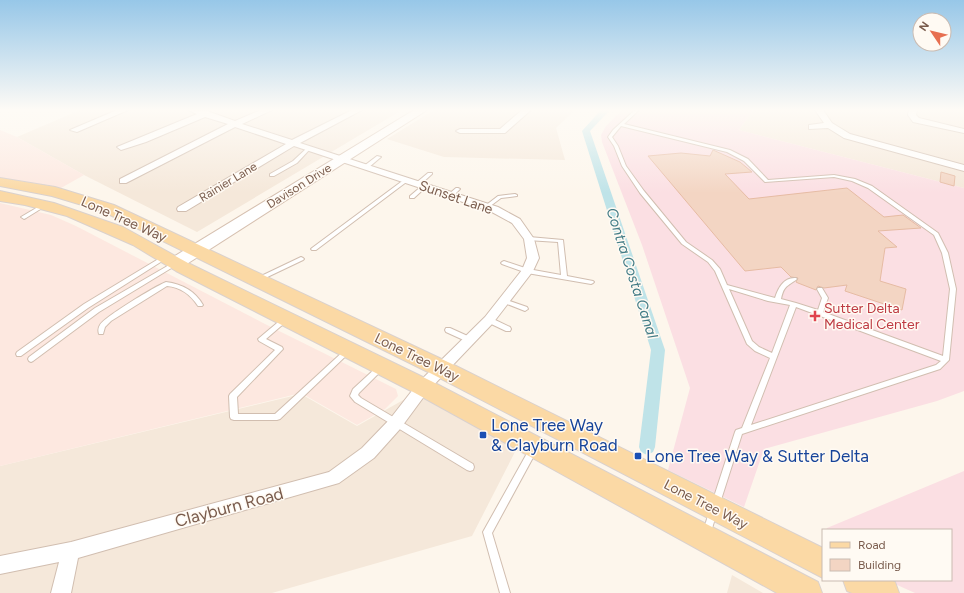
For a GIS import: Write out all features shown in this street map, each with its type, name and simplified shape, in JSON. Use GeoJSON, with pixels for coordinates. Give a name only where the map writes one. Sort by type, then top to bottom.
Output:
{"type":"FeatureCollection","features":[{"type":"Feature","properties":{"kind":"main road","name":"Davison Drive"},"geometry":{"type":"LineString","coordinates":[[338,158],[368,138]]}},
{"type":"Feature","properties":{"kind":"main road","name":"Davison Drive"},"geometry":{"type":"LineString","coordinates":[[171,260],[374,138]]}},
{"type":"Feature","properties":{"kind":"main road","name":"Lone Tree Way"},"geometry":{"type":"LineString","coordinates":[[0,182],[25,184],[66,194],[108,208],[442,369],[822,562]]}},
{"type":"Feature","properties":{"kind":"main road","name":"Lone Tree Way"},"geometry":{"type":"LineString","coordinates":[[0,196],[45,204],[104,224],[171,260],[423,388],[705,540],[807,593]]}},
{"type":"Feature","properties":{"kind":"main road"},"geometry":{"type":"LineString","coordinates":[[286,319],[300,313],[308,313],[323,322],[333,323],[342,320]]}},
{"type":"Feature","properties":{"kind":"main road"},"geometry":{"type":"LineString","coordinates":[[860,581],[884,593]]}},
{"type":"Feature","properties":{"kind":"street"},"geometry":{"type":"LineString","coordinates":[[121,147],[149,138]]}},
{"type":"Feature","properties":{"kind":"street"},"geometry":{"type":"LineString","coordinates":[[124,181],[208,138]]}},
{"type":"Feature","properties":{"kind":"street","name":"Sunset Lane"},"geometry":{"type":"LineString","coordinates":[[277,138],[421,185],[454,192],[487,206],[516,221],[529,239],[533,258],[527,271],[489,320],[423,388]]}},
{"type":"Feature","properties":{"kind":"street","name":"Rainier Lane"},"geometry":{"type":"LineString","coordinates":[[182,209],[303,138]]}},
{"type":"Feature","properties":{"kind":"street"},"geometry":{"type":"LineString","coordinates":[[853,138],[964,168]]}},
{"type":"Feature","properties":{"kind":"street","name":"Clayburn Road"},"geometry":{"type":"LineString","coordinates":[[0,565],[71,551],[333,478],[368,453],[395,424],[423,388]]}},
{"type":"Feature","properties":{"kind":"street"},"geometry":{"type":"LineString","coordinates":[[61,593],[71,551]]}},
{"type":"Feature","properties":{"kind":"lane"},"geometry":{"type":"LineString","coordinates":[[610,138],[616,146],[624,166],[642,192],[684,243],[710,261],[718,270],[749,342],[757,349],[774,357]]}},
{"type":"Feature","properties":{"kind":"lane"},"geometry":{"type":"LineString","coordinates":[[674,138],[728,151],[746,160],[767,181],[834,176],[853,180],[870,187],[936,234],[945,254],[953,289],[946,360],[938,367],[739,432],[705,540]]}},
{"type":"Feature","properties":{"kind":"lane"},"geometry":{"type":"LineString","coordinates":[[272,175],[294,162],[309,148]]}},
{"type":"Feature","properties":{"kind":"lane"},"geometry":{"type":"LineString","coordinates":[[366,167],[379,157]]}},
{"type":"Feature","properties":{"kind":"lane"},"geometry":{"type":"LineString","coordinates":[[412,197],[430,174]]}},
{"type":"Feature","properties":{"kind":"lane"},"geometry":{"type":"LineString","coordinates":[[314,249],[366,212],[407,180]]}},
{"type":"Feature","properties":{"kind":"lane"},"geometry":{"type":"LineString","coordinates":[[487,206],[500,197],[516,195]]}},
{"type":"Feature","properties":{"kind":"lane"},"geometry":{"type":"LineString","coordinates":[[24,217],[45,204]]}},
{"type":"Feature","properties":{"kind":"lane"},"geometry":{"type":"LineString","coordinates":[[529,239],[560,241],[564,277]]}},
{"type":"Feature","properties":{"kind":"lane"},"geometry":{"type":"LineString","coordinates":[[257,280],[301,259]]}},
{"type":"Feature","properties":{"kind":"lane"},"geometry":{"type":"LineString","coordinates":[[19,354],[86,306],[171,260]]}},
{"type":"Feature","properties":{"kind":"lane"},"geometry":{"type":"LineString","coordinates":[[31,358],[97,310],[171,260]]}},
{"type":"Feature","properties":{"kind":"lane"},"geometry":{"type":"LineString","coordinates":[[504,262],[527,271],[591,282]]}},
{"type":"Feature","properties":{"kind":"lane"},"geometry":{"type":"LineString","coordinates":[[778,300],[785,282],[794,280]]}},
{"type":"Feature","properties":{"kind":"lane"},"geometry":{"type":"LineString","coordinates":[[101,332],[102,326],[109,319],[166,284],[172,284],[196,298],[200,305]]}},
{"type":"Feature","properties":{"kind":"lane"},"geometry":{"type":"LineString","coordinates":[[725,286],[768,299],[794,304],[946,360]]}},
{"type":"Feature","properties":{"kind":"lane"},"geometry":{"type":"LineString","coordinates":[[820,289],[825,298],[820,313]]}},
{"type":"Feature","properties":{"kind":"lane"},"geometry":{"type":"LineString","coordinates":[[504,301],[525,309]]}},
{"type":"Feature","properties":{"kind":"lane"},"geometry":{"type":"LineString","coordinates":[[745,430],[794,304]]}},
{"type":"Feature","properties":{"kind":"lane"},"geometry":{"type":"LineString","coordinates":[[286,319],[261,339],[280,349],[233,396],[234,418],[277,417],[350,350]]}},
{"type":"Feature","properties":{"kind":"lane"},"geometry":{"type":"LineString","coordinates":[[489,320],[508,330]]}},
{"type":"Feature","properties":{"kind":"lane"},"geometry":{"type":"LineString","coordinates":[[448,330],[470,340]]}},
{"type":"Feature","properties":{"kind":"lane"},"geometry":{"type":"LineString","coordinates":[[381,366],[356,391],[354,396],[395,424],[470,468]]}},
{"type":"Feature","properties":{"kind":"lane"},"geometry":{"type":"LineString","coordinates":[[505,593],[488,532],[534,447]]}},
{"type":"Feature","properties":{"kind":"shaded area"},"geometry":{"type":"Polygon","coordinates":[[[0,138],[18,138],[84,175],[61,188],[0,179],[0,138]]]}},
{"type":"Feature","properties":{"kind":"shaded area"},"geometry":{"type":"Polygon","coordinates":[[[18,138],[355,138],[197,232],[84,175],[18,138]]]}},
{"type":"Feature","properties":{"kind":"shaded area"},"geometry":{"type":"Polygon","coordinates":[[[389,138],[559,138],[565,160],[444,157],[387,139],[389,138]]]}},
{"type":"Feature","properties":{"kind":"shaded area","name":"Sutter Delta Medical Center"},"geometry":{"type":"Polygon","coordinates":[[[601,138],[769,138],[964,188],[964,391],[937,401],[764,449],[744,507],[668,470],[690,388],[642,245],[601,138]]]}},
{"type":"Feature","properties":{"kind":"shaded area"},"geometry":{"type":"Polygon","coordinates":[[[769,138],[964,138],[964,188],[769,138]]]}},
{"type":"Feature","properties":{"kind":"shaded area"},"geometry":{"type":"Polygon","coordinates":[[[0,203],[51,215],[76,226],[265,324],[396,389],[398,396],[385,409],[357,425],[301,393],[0,466],[0,203]]]}},
{"type":"Feature","properties":{"kind":"shaded area"},"geometry":{"type":"Polygon","coordinates":[[[421,390],[517,448],[472,536],[272,593],[0,593],[0,466],[301,394],[357,426],[421,390]]]}},
{"type":"Feature","properties":{"kind":"shaded area"},"geometry":{"type":"Polygon","coordinates":[[[964,471],[964,593],[915,593],[888,581],[952,581],[952,529],[827,528],[964,471]]]}},
{"type":"Feature","properties":{"kind":"shaded area"},"geometry":{"type":"Polygon","coordinates":[[[732,575],[763,593],[727,593],[732,575]]]}},
{"type":"Feature","properties":{"kind":"building"},"geometry":{"type":"Polygon","coordinates":[[[713,150],[740,162],[752,172],[725,174],[749,199],[847,188],[884,217],[903,215],[921,228],[878,231],[897,247],[885,248],[880,281],[906,289],[902,310],[845,291],[847,285],[824,288],[818,286],[816,290],[796,282],[798,278],[791,277],[781,267],[745,271],[648,156],[681,153],[710,156],[713,150]]]}},
{"type":"Feature","properties":{"kind":"building"},"geometry":{"type":"Polygon","coordinates":[[[941,172],[955,176],[954,186],[940,182],[941,172]]]}},
{"type":"Feature","properties":{"kind":"waterway","name":"Contra Costa Canal"},"geometry":{"type":"LineString","coordinates":[[588,138],[658,350],[647,447]]}},
{"type":"Feature","properties":{"kind":"place","name":"Sutter Delta Medical Center"},"geometry":{"type":"Point","coordinates":[815,316]}},
{"type":"Feature","properties":{"kind":"place","name":"Lone Tree Way & Clayburn Road"},"geometry":{"type":"Point","coordinates":[483,435]}},
{"type":"Feature","properties":{"kind":"place","name":"Lone Tree Way & Sutter Delta"},"geometry":{"type":"Point","coordinates":[638,456]}}]}
